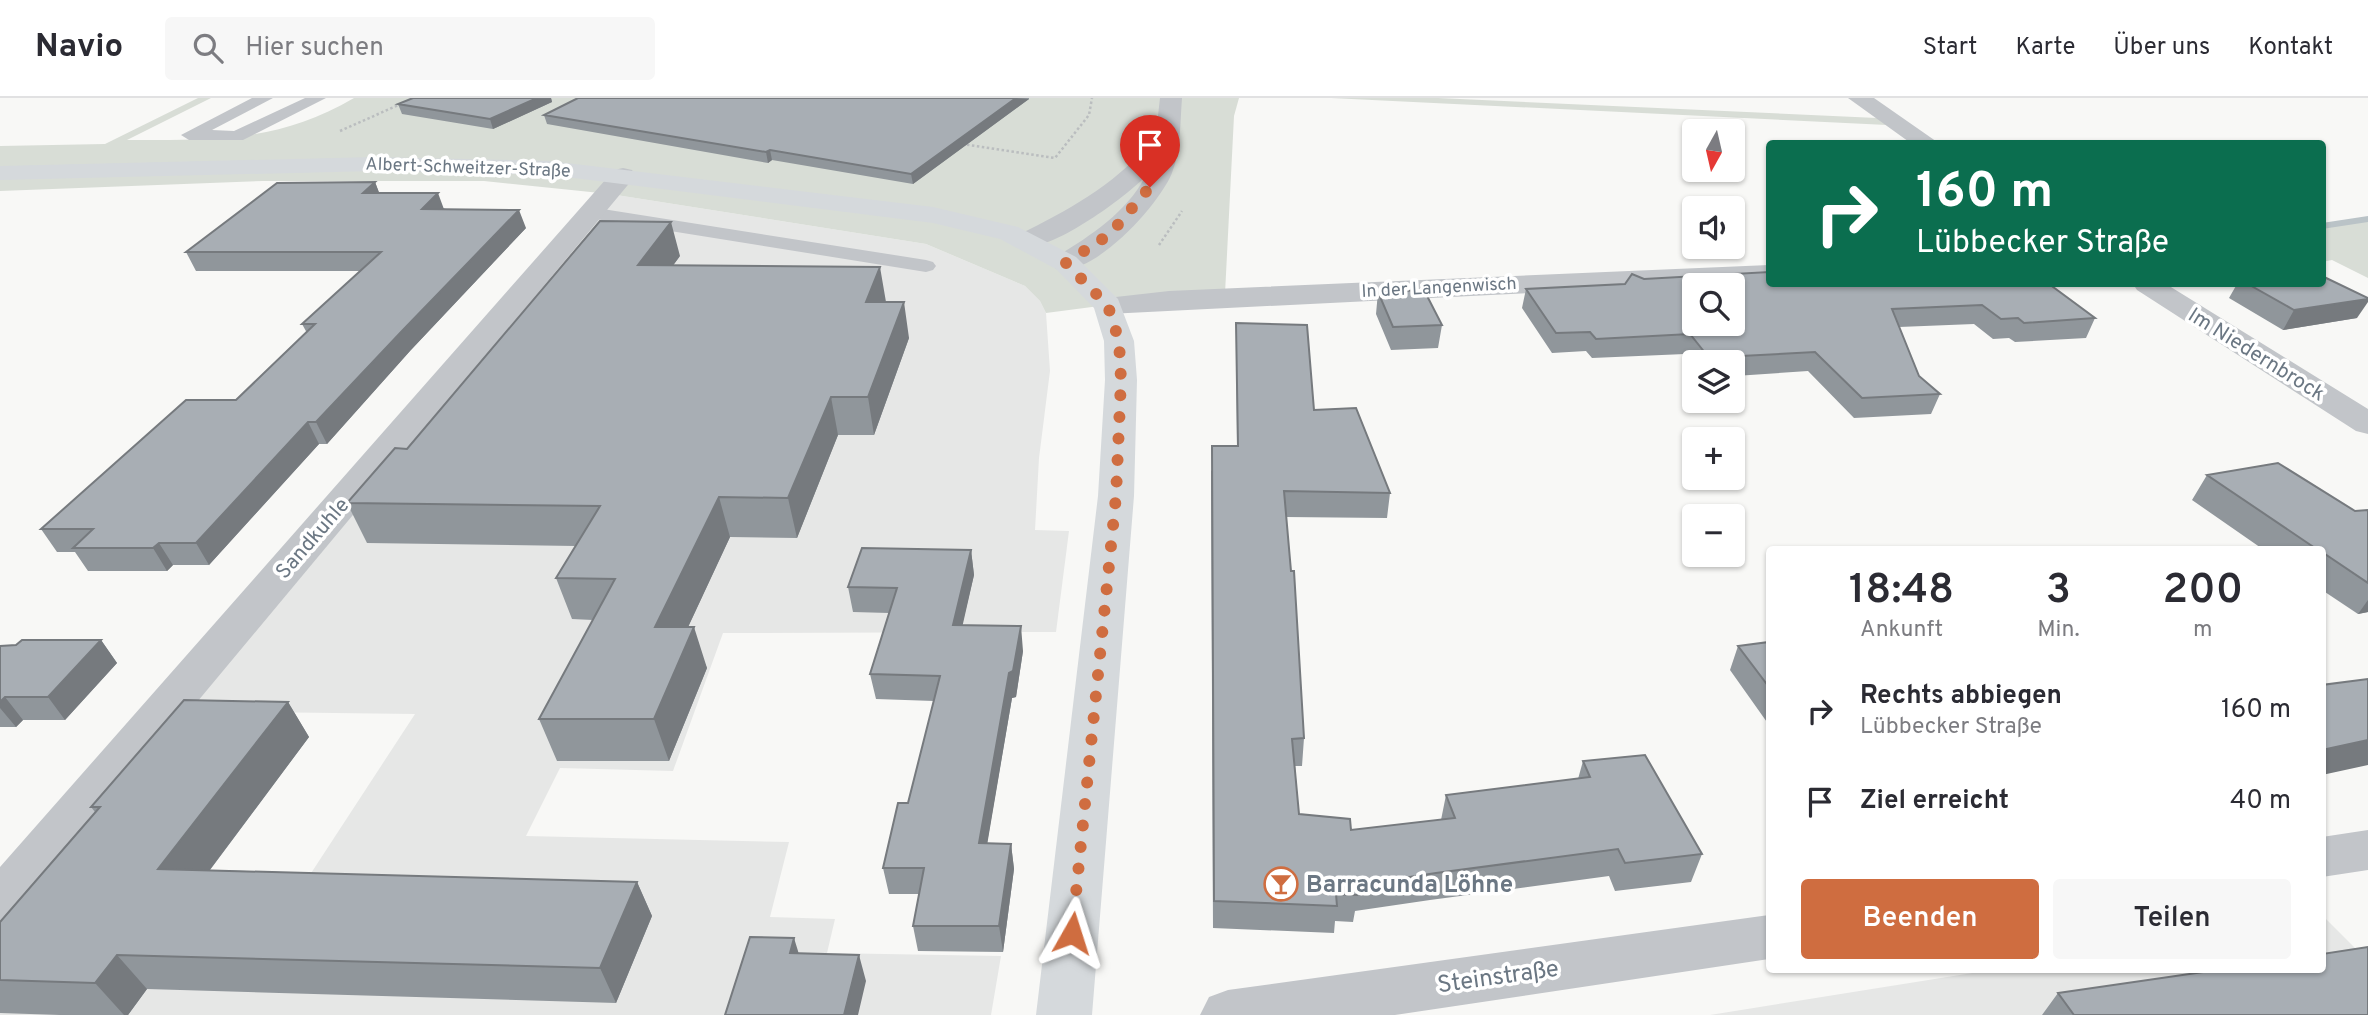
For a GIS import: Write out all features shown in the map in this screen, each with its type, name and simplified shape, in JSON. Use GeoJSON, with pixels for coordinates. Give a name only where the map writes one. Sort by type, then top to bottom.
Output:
{"type":"FeatureCollection","features":[{"type":"Feature","properties":{"kind":"main road","name":"Albert-Schweitzer-Straße"},"geometry":{"type":"LineString","coordinates":[[0,173],[436,164],[550,168],[623,175],[933,215],[1009,233],[1066,263],[1108,306]]}},
{"type":"Feature","properties":{"kind":"main road"},"geometry":{"type":"LineString","coordinates":[[1064,1015],[1116,496],[1121,380],[1119,341],[1108,306]]}},
{"type":"Feature","properties":{"kind":"street"},"geometry":{"type":"LineString","coordinates":[[1066,263],[1110,234],[1141,201],[1159,174],[1171,98]]}},
{"type":"Feature","properties":{"kind":"street"},"geometry":{"type":"LineString","coordinates":[[1859,98],[1923,140]]}},
{"type":"Feature","properties":{"kind":"street"},"geometry":{"type":"LineString","coordinates":[[1028,241],[1075,218],[1146,165],[1166,136]]}},
{"type":"Feature","properties":{"kind":"street","name":"Sandkuhle"},"geometry":{"type":"LineString","coordinates":[[0,902],[623,175]]}},
{"type":"Feature","properties":{"kind":"street","name":"In der Langenwisch"},"geometry":{"type":"LineString","coordinates":[[1108,306],[1183,299],[1766,272]]}},
{"type":"Feature","properties":{"kind":"street","name":"Im Niedernbrock"},"geometry":{"type":"LineString","coordinates":[[2152,287],[2368,424]]}},
{"type":"Feature","properties":{"kind":"street"},"geometry":{"type":"LineString","coordinates":[[2326,856],[2368,850]]}},
{"type":"Feature","properties":{"kind":"street","name":"Steinstraße"},"geometry":{"type":"LineString","coordinates":[[1228,1015],[1766,937]]}},
{"type":"Feature","properties":{"kind":"lane"},"geometry":{"type":"LineString","coordinates":[[265,98],[188,135],[237,136],[318,98]]}},
{"type":"Feature","properties":{"kind":"lane"},"geometry":{"type":"LineString","coordinates":[[590,213],[926,266]]}},
{"type":"Feature","properties":{"kind":"path"},"geometry":{"type":"LineString","coordinates":[[332,133],[415,98]]}},
{"type":"Feature","properties":{"kind":"path"},"geometry":{"type":"LineString","coordinates":[[961,144],[1055,158],[1089,115],[1092,98]]}},
{"type":"Feature","properties":{"kind":"shaded area"},"geometry":{"type":"Polygon","coordinates":[[[198,98],[211,98],[127,140],[244,136],[298,124],[354,98],[1239,98],[1234,116],[1225,294],[1176,296],[1046,313],[1040,301],[1025,286],[926,244],[610,194],[484,181],[263,181],[0,191],[0,146],[105,144],[198,98]]]}},
{"type":"Feature","properties":{"kind":"shaded area"},"geometry":{"type":"Polygon","coordinates":[[[1331,98],[1438,98],[1877,118],[1887,125],[1331,98]]]}},
{"type":"Feature","properties":{"kind":"shaded area"},"geometry":{"type":"Polygon","coordinates":[[[610,194],[926,244],[1025,286],[1040,301],[1046,313],[1050,371],[1039,458],[1035,530],[1069,531],[1056,632],[723,633],[673,771],[560,768],[526,836],[789,842],[770,917],[835,919],[827,953],[1001,956],[991,1015],[0,1015],[0,920],[302,887],[415,714],[178,711],[610,194]]]}},
{"type":"Feature","properties":{"kind":"shaded area"},"geometry":{"type":"Polygon","coordinates":[[[2368,218],[2368,278],[2332,260],[2326,261],[2326,224],[2368,218]]]}},
{"type":"Feature","properties":{"kind":"shaded area"},"geometry":{"type":"Polygon","coordinates":[[[2326,919],[2368,961],[2368,1015],[1710,1015],[1972,973],[2326,973],[2326,919]]]}},
{"type":"Feature","properties":{"kind":"building"},"geometry":{"type":"Polygon","coordinates":[[[413,98],[537,98],[490,119],[398,104],[413,98]]]}},
{"type":"Feature","properties":{"kind":"building"},"geometry":{"type":"Polygon","coordinates":[[[578,98],[1016,98],[911,174],[544,115],[578,98]]]}},
{"type":"Feature","properties":{"kind":"building"},"geometry":{"type":"Polygon","coordinates":[[[375,182],[363,193],[438,193],[422,209],[519,210],[316,422],[308,422],[196,543],[159,543],[153,548],[73,548],[93,529],[41,529],[186,400],[236,400],[315,324],[302,324],[381,252],[186,252],[277,183],[375,182]]]}},
{"type":"Feature","properties":{"kind":"building"},"geometry":{"type":"Polygon","coordinates":[[[600,221],[671,222],[638,265],[880,267],[866,302],[904,302],[868,397],[831,397],[788,498],[719,497],[655,627],[694,627],[654,719],[539,719],[615,579],[556,578],[600,506],[347,503],[395,448],[407,449],[600,221]]]}},
{"type":"Feature","properties":{"kind":"building"},"geometry":{"type":"Polygon","coordinates":[[[1766,272],[1766,287],[2053,287],[2095,318],[2024,323],[2018,318],[2001,319],[1982,305],[1892,309],[1919,376],[1940,394],[1862,398],[1815,352],[1745,356],[1745,350],[1703,350],[1692,336],[1745,336],[1745,273],[1766,272]]]}},
{"type":"Feature","properties":{"kind":"building"},"geometry":{"type":"Polygon","coordinates":[[[1632,274],[1644,279],[1682,277],[1682,334],[1596,339],[1590,332],[1556,333],[1526,289],[1625,284],[1632,274]]]}},
{"type":"Feature","properties":{"kind":"building"},"geometry":{"type":"Polygon","coordinates":[[[2326,278],[2368,298],[2368,299],[2294,310],[2253,287],[2326,287],[2326,278]]]}},
{"type":"Feature","properties":{"kind":"building"},"geometry":{"type":"Polygon","coordinates":[[[1424,290],[1442,325],[1393,327],[1378,292],[1424,290]]]}},
{"type":"Feature","properties":{"kind":"building"},"geometry":{"type":"Polygon","coordinates":[[[1236,323],[1307,325],[1314,410],[1356,408],[1390,493],[1284,491],[1291,571],[1294,571],[1304,738],[1292,739],[1299,814],[1350,819],[1351,830],[1455,818],[1446,795],[1590,777],[1583,761],[1645,755],[1702,854],[1625,863],[1618,849],[1436,873],[1356,885],[1357,895],[1336,894],[1337,906],[1214,901],[1212,446],[1238,446],[1236,323]]]}},
{"type":"Feature","properties":{"kind":"building"},"geometry":{"type":"Polygon","coordinates":[[[2278,463],[2355,511],[2368,510],[2368,583],[2326,555],[2326,546],[2312,546],[2207,475],[2278,463]]]}},
{"type":"Feature","properties":{"kind":"building"},"geometry":{"type":"Polygon","coordinates":[[[862,548],[971,550],[953,625],[1021,626],[1013,671],[1009,673],[979,843],[1011,844],[999,926],[913,926],[924,868],[883,868],[898,803],[908,803],[940,676],[870,674],[897,588],[848,587],[862,548]]]}},
{"type":"Feature","properties":{"kind":"building"},"geometry":{"type":"Polygon","coordinates":[[[22,640],[101,640],[48,697],[5,697],[0,702],[0,646],[16,645],[22,640]]]}},
{"type":"Feature","properties":{"kind":"building"},"geometry":{"type":"Polygon","coordinates":[[[1766,642],[1766,683],[1738,646],[1766,642]]]}},
{"type":"Feature","properties":{"kind":"building"},"geometry":{"type":"Polygon","coordinates":[[[2368,679],[2368,740],[2326,749],[2326,684],[2368,679]]]}},
{"type":"Feature","properties":{"kind":"building"},"geometry":{"type":"Polygon","coordinates":[[[184,700],[288,702],[158,869],[637,882],[600,968],[117,955],[95,983],[0,980],[0,922],[100,807],[91,807],[184,700]]]}},
{"type":"Feature","properties":{"kind":"building"},"geometry":{"type":"Polygon","coordinates":[[[750,937],[794,938],[790,953],[859,955],[844,1015],[725,1015],[750,937]]]}},
{"type":"Feature","properties":{"kind":"building"},"geometry":{"type":"Polygon","coordinates":[[[2368,947],[2368,1015],[2074,1015],[2058,993],[2196,973],[2326,973],[2326,953],[2368,947]]]}},
{"type":"Feature","properties":{"kind":"waterway"},"geometry":{"type":"LineString","coordinates":[[2326,225],[2368,219]]}},
{"type":"Feature","properties":{"kind":"place","name":"Barracunda Löhne"},"geometry":{"type":"Point","coordinates":[1281,884]}},
{"type":"Feature","properties":{"kind":"route"},"geometry":{"type":"LineString","coordinates":[[1072,933],[1116,496],[1121,380],[1119,341],[1108,306],[1066,263],[1110,234],[1141,201],[1150,187]]}}]}
